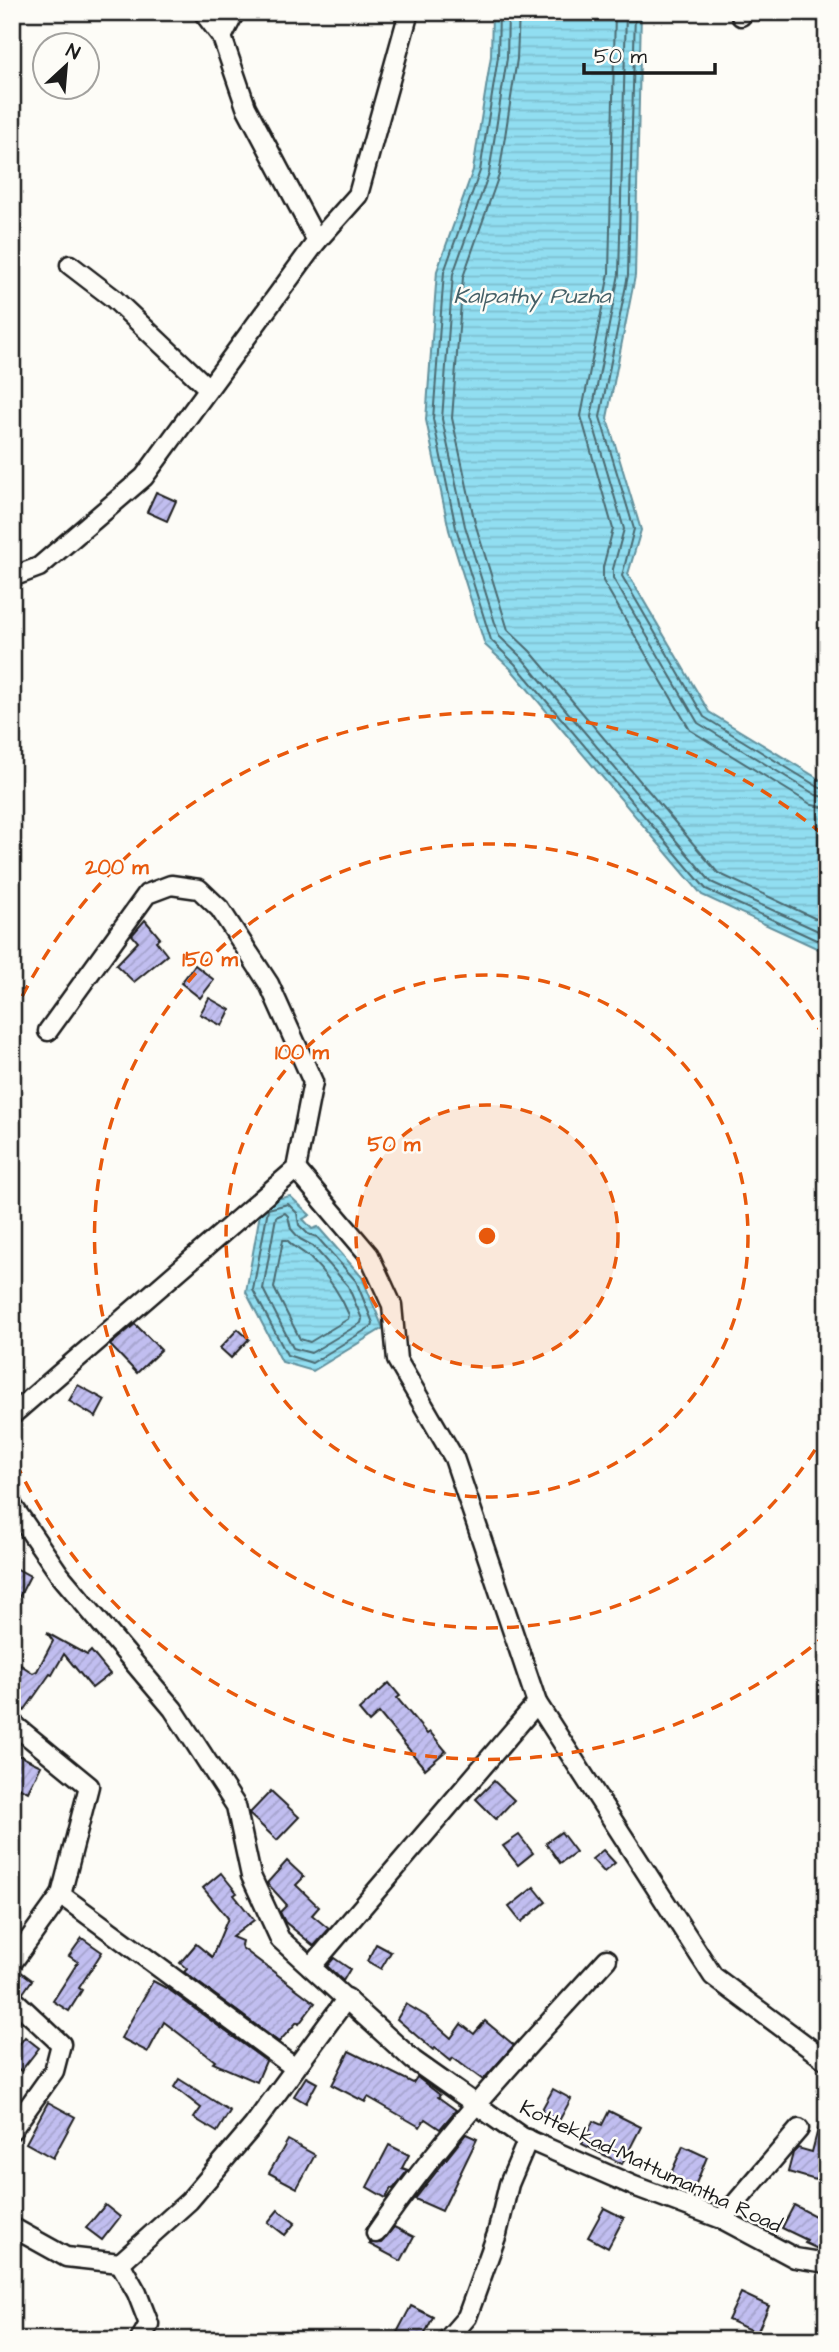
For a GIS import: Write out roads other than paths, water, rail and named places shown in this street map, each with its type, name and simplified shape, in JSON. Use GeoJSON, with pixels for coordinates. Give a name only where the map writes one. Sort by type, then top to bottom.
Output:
{"type":"FeatureCollection","features":[{"type":"Feature","properties":{"kind":"street"},"geometry":{"type":"LineString","coordinates":[[203,12],[222,37],[246,107],[317,241]]}},
{"type":"Feature","properties":{"kind":"street"},"geometry":{"type":"LineString","coordinates":[[222,37],[234,12]]}},
{"type":"Feature","properties":{"kind":"street"},"geometry":{"type":"LineString","coordinates":[[12,577],[39,567],[144,477],[317,241],[358,195],[409,12]]}},
{"type":"Feature","properties":{"kind":"street"},"geometry":{"type":"LineString","coordinates":[[70,265],[113,298],[208,388]]}},
{"type":"Feature","properties":{"kind":"street"},"geometry":{"type":"LineString","coordinates":[[12,1415],[296,1169],[313,1082],[269,984],[220,909],[199,889],[171,885],[147,894],[48,1031]]}},
{"type":"Feature","properties":{"kind":"street"},"geometry":{"type":"LineString","coordinates":[[296,1169],[369,1255],[392,1305],[397,1360],[454,1458],[537,1703],[713,1976],[827,2061]]}},
{"type":"Feature","properties":{"kind":"street","name":"Kottekkad-Mattumantha Road"},"geometry":{"type":"LineString","coordinates":[[12,1505],[60,1575],[173,1709],[236,1805],[251,1876],[280,1939],[413,2060],[528,2139],[634,2186],[722,2219],[795,2258],[827,2263]]}},
{"type":"Feature","properties":{"kind":"street"},"geometry":{"type":"LineString","coordinates":[[311,1967],[537,1703]]}},
{"type":"Feature","properties":{"kind":"street"},"geometry":{"type":"LineString","coordinates":[[12,1724],[89,1786],[61,1895],[12,1964]]}},
{"type":"Feature","properties":{"kind":"street"},"geometry":{"type":"LineString","coordinates":[[61,1895],[295,2068]]}},
{"type":"Feature","properties":{"kind":"street"},"geometry":{"type":"LineString","coordinates":[[376,2233],[412,2181],[475,2104],[607,1959]]}},
{"type":"Feature","properties":{"kind":"street"},"geometry":{"type":"LineString","coordinates":[[12,1998],[61,2044],[54,2071],[12,2130]]}},
{"type":"Feature","properties":{"kind":"street"},"geometry":{"type":"LineString","coordinates":[[12,2227],[66,2257],[120,2263],[189,2201],[253,2126],[347,1998]]}},
{"type":"Feature","properties":{"kind":"street"},"geometry":{"type":"LineString","coordinates":[[722,2219],[799,2129]]}},
{"type":"Feature","properties":{"kind":"street"},"geometry":{"type":"LineString","coordinates":[[447,2340],[467,2317],[497,2234],[509,2184],[528,2139]]}},
{"type":"Feature","properties":{"kind":"street"},"geometry":{"type":"LineString","coordinates":[[120,2263],[137,2293],[149,2324],[139,2340]]}},
{"type":"Feature","properties":{"kind":"water","name":"Kalpathy Puzha"},"geometry":{"type":"Polygon","coordinates":[[[492,12],[641,12],[635,276],[607,418],[641,530],[628,574],[709,712],[827,784],[827,953],[702,895],[510,668],[485,645],[449,530],[426,420],[437,271],[473,170],[491,56],[492,12]]]}},
{"type":"Feature","properties":{"kind":"water"},"geometry":{"type":"Polygon","coordinates":[[[290,1196],[310,1215],[303,1219],[312,1229],[318,1227],[362,1277],[383,1328],[313,1371],[282,1362],[246,1292],[262,1202],[290,1196]]]}}]}
